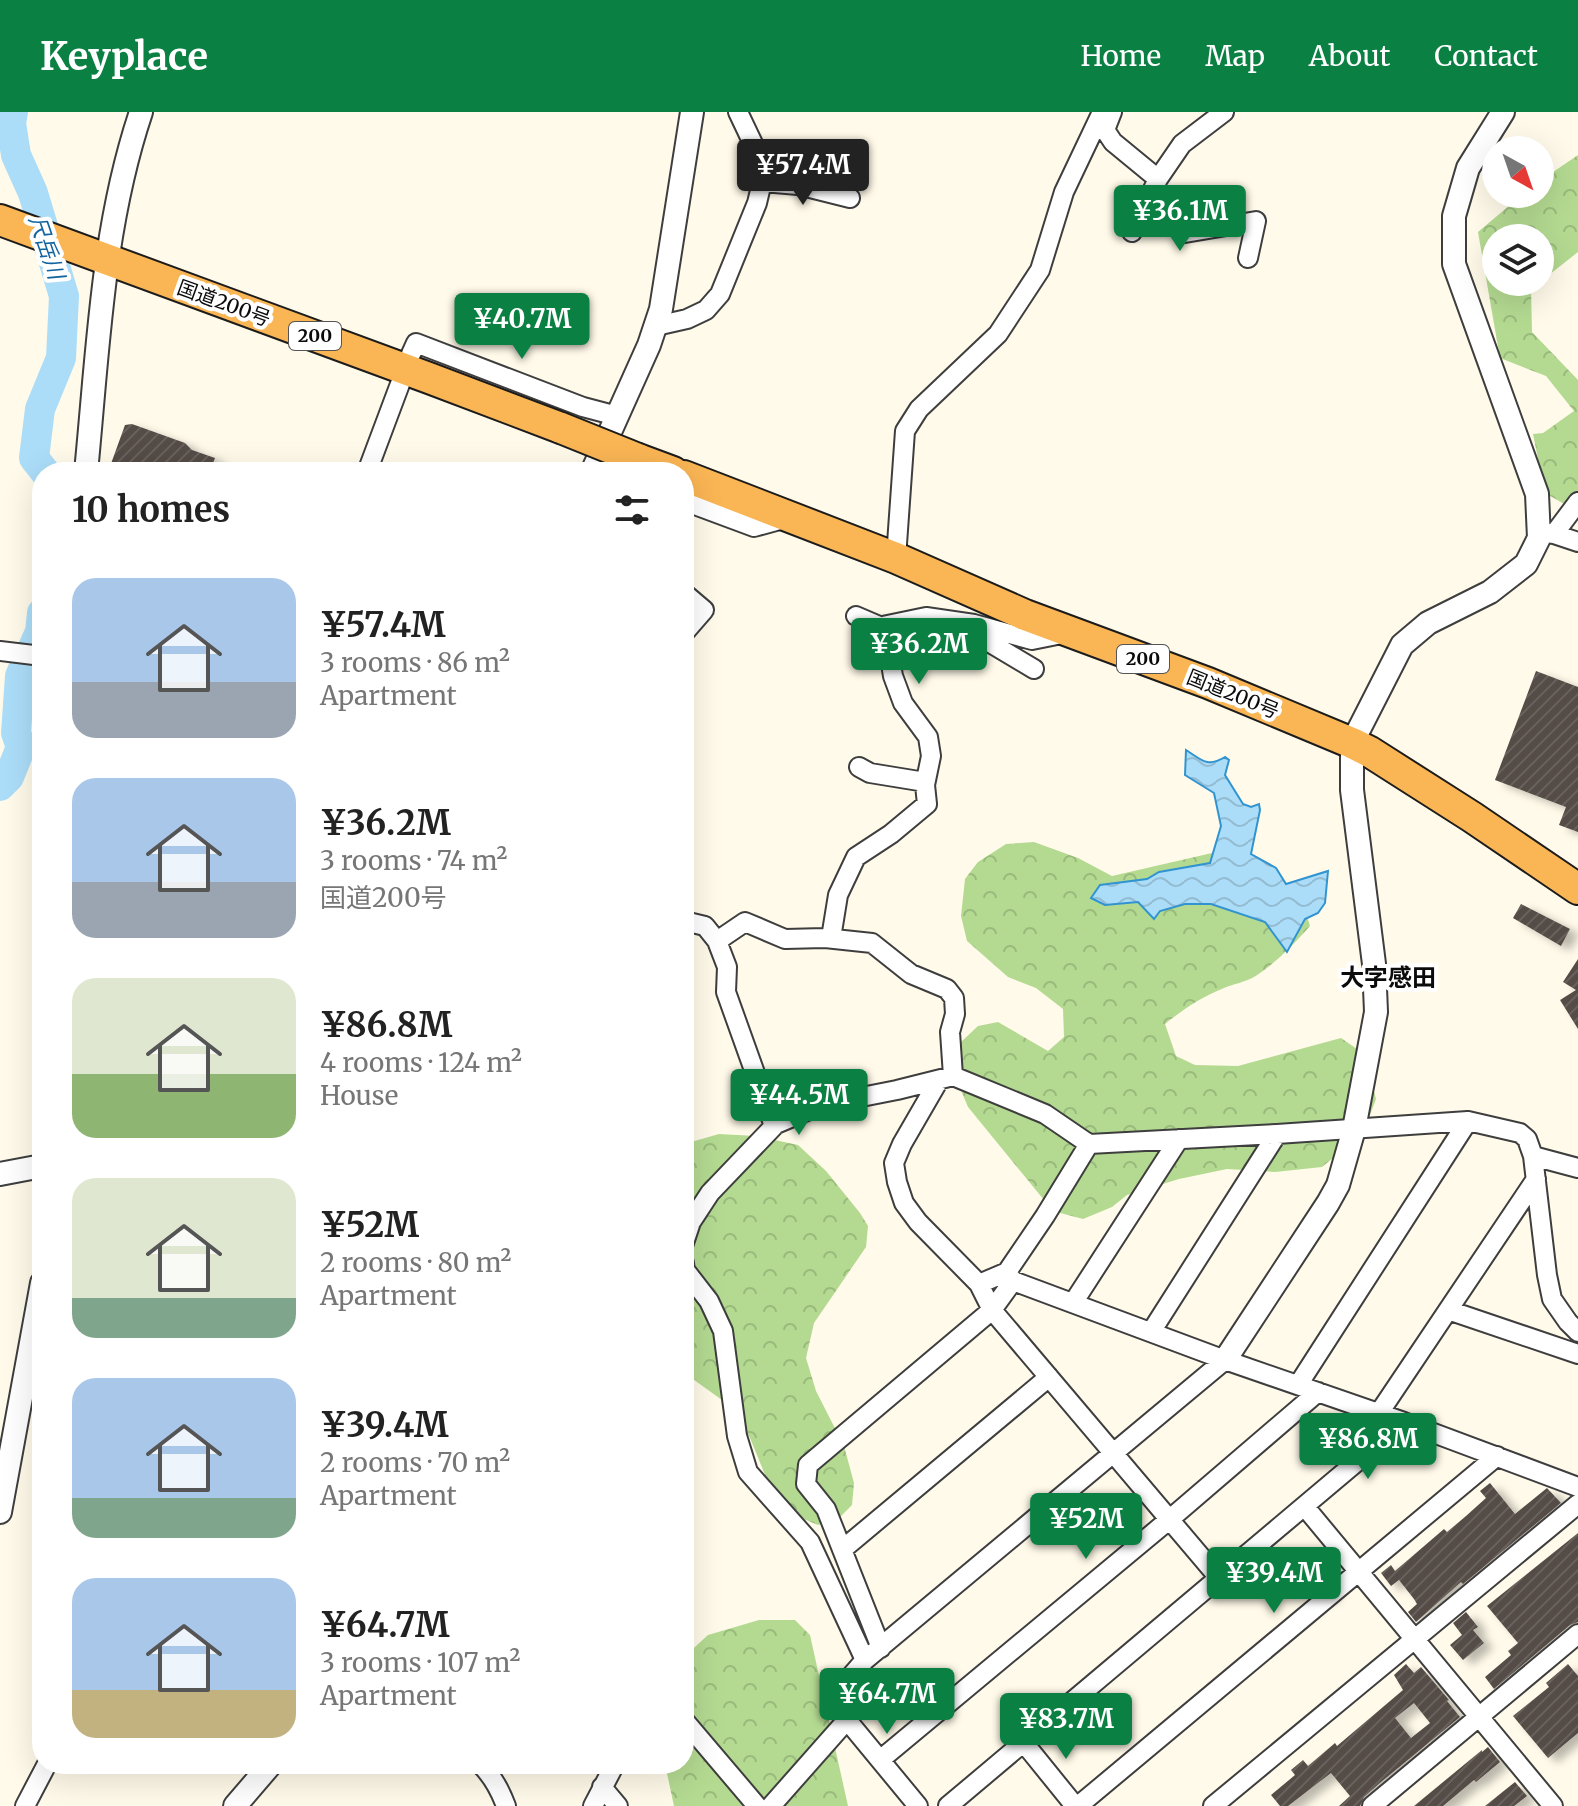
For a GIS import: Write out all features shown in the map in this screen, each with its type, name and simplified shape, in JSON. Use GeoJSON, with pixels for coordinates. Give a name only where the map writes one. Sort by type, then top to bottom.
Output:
{"type":"FeatureCollection","features":[{"type":"Feature","properties":{"kind":"highway","name":"国道200号"},"geometry":{"type":"LineString","coordinates":[[5,222],[429,378],[646,462]]}},
{"type":"Feature","properties":{"kind":"highway","name":"国道200号"},"geometry":{"type":"LineString","coordinates":[[694,480],[896,558],[1025,615],[1208,683],[1352,743],[1472,817],[1578,889]]}},
{"type":"Feature","properties":{"kind":"street"},"geometry":{"type":"LineString","coordinates":[[87,462],[114,212],[141,112]]}},
{"type":"Feature","properties":{"kind":"street"},"geometry":{"type":"LineString","coordinates":[[596,462],[649,345],[661,309],[692,112]]}},
{"type":"Feature","properties":{"kind":"street"},"geometry":{"type":"LineString","coordinates":[[656,326],[687,319],[706,310],[720,294],[757,203],[762,182],[757,152],[738,112]]}},
{"type":"Feature","properties":{"kind":"street"},"geometry":{"type":"LineString","coordinates":[[896,558],[905,431],[919,409],[998,334],[1040,270],[1064,192],[1102,112]]}},
{"type":"Feature","properties":{"kind":"street"},"geometry":{"type":"LineString","coordinates":[[1112,112],[1105,130],[1113,142],[1158,179]]}},
{"type":"Feature","properties":{"kind":"street"},"geometry":{"type":"LineString","coordinates":[[1132,232],[1158,179],[1182,144],[1224,112]]}},
{"type":"Feature","properties":{"kind":"street"},"geometry":{"type":"LineString","coordinates":[[1503,112],[1468,168],[1454,216],[1454,264],[1537,494],[1546,533]]}},
{"type":"Feature","properties":{"kind":"street"},"geometry":{"type":"LineString","coordinates":[[762,182],[798,185],[850,198]]}},
{"type":"Feature","properties":{"kind":"street"},"geometry":{"type":"LineString","coordinates":[[1145,205],[1185,233],[1256,221],[1248,258]]}},
{"type":"Feature","properties":{"kind":"street"},"geometry":{"type":"LineString","coordinates":[[411,354],[416,343],[583,407],[617,416]]}},
{"type":"Feature","properties":{"kind":"street"},"geometry":{"type":"LineString","coordinates":[[371,462],[400,384]]}},
{"type":"Feature","properties":{"kind":"street"},"geometry":{"type":"LineString","coordinates":[[918,1806],[847,1720],[843,1696],[851,1676],[865,1660],[1225,1360],[1333,1194],[1354,1129],[1376,1012],[1374,964],[1352,790],[1352,743],[1402,645],[1428,623],[1490,592],[1526,564],[1539,538],[1578,502]]}},
{"type":"Feature","properties":{"kind":"street"},"geometry":{"type":"LineString","coordinates":[[694,505],[754,527],[789,517]]}},
{"type":"Feature","properties":{"kind":"street"},"geometry":{"type":"LineString","coordinates":[[1546,533],[1578,542]]}},
{"type":"Feature","properties":{"kind":"street"},"geometry":{"type":"LineString","coordinates":[[694,602],[704,610],[694,622]]}},
{"type":"Feature","properties":{"kind":"street"},"geometry":{"type":"LineString","coordinates":[[831,938],[838,895],[856,857],[891,834],[927,804],[925,785],[931,756],[928,737],[903,703],[893,676],[889,652],[877,625],[856,616]]}},
{"type":"Feature","properties":{"kind":"street"},"geometry":{"type":"LineString","coordinates":[[878,627],[926,617],[974,624],[1032,640],[1073,632]]}},
{"type":"Feature","properties":{"kind":"street"},"geometry":{"type":"LineString","coordinates":[[954,621],[1034,669]]}},
{"type":"Feature","properties":{"kind":"street"},"geometry":{"type":"LineString","coordinates":[[4,652],[32,655]]}},
{"type":"Feature","properties":{"kind":"street"},"geometry":{"type":"LineString","coordinates":[[859,767],[870,773],[919,781],[925,785]]}},
{"type":"Feature","properties":{"kind":"street"},"geometry":{"type":"LineString","coordinates":[[717,941],[745,922],[785,939],[831,938],[872,943],[911,974],[947,989],[954,998],[955,1014],[950,1032],[946,1078],[902,1144],[894,1163],[904,1203],[918,1222],[979,1284],[992,1310],[1219,1578]]}},
{"type":"Feature","properties":{"kind":"street"},"geometry":{"type":"LineString","coordinates":[[694,923],[705,926],[717,941],[727,967],[726,992],[774,1126]]}},
{"type":"Feature","properties":{"kind":"street"},"geometry":{"type":"LineString","coordinates":[[694,1217],[710,1193],[774,1126],[821,1105],[946,1078],[1045,1114],[1089,1144],[1468,1121],[1520,1133],[1527,1139],[1533,1156],[1552,1299],[1578,1332]]}},
{"type":"Feature","properties":{"kind":"street"},"geometry":{"type":"LineString","coordinates":[[1298,1385],[1468,1121]]}},
{"type":"Feature","properties":{"kind":"street"},"geometry":{"type":"LineString","coordinates":[[1151,1332],[1277,1134]]}},
{"type":"Feature","properties":{"kind":"street"},"geometry":{"type":"LineString","coordinates":[[1073,1303],[1179,1139]]}},
{"type":"Feature","properties":{"kind":"street"},"geometry":{"type":"LineString","coordinates":[[881,1648],[826,1509],[806,1484],[808,1465],[992,1310],[1089,1144]]}},
{"type":"Feature","properties":{"kind":"street"},"geometry":{"type":"LineString","coordinates":[[1533,1156],[1578,1168]]}},
{"type":"Feature","properties":{"kind":"street"},"geometry":{"type":"LineString","coordinates":[[0,1174],[32,1168]]}},
{"type":"Feature","properties":{"kind":"street"},"geometry":{"type":"LineString","coordinates":[[1379,1413],[1536,1179]]}},
{"type":"Feature","properties":{"kind":"street"},"geometry":{"type":"LineString","coordinates":[[979,1284],[1010,1276],[1225,1360],[1578,1487]]}},
{"type":"Feature","properties":{"kind":"street"},"geometry":{"type":"LineString","coordinates":[[694,1282],[715,1311],[723,1331],[737,1436],[748,1472],[810,1542],[865,1660]]}},
{"type":"Feature","properties":{"kind":"street"},"geometry":{"type":"LineString","coordinates":[[1448,1310],[1578,1354]]}},
{"type":"Feature","properties":{"kind":"street"},"geometry":{"type":"LineString","coordinates":[[0,1512],[32,1338]]}},
{"type":"Feature","properties":{"kind":"street"},"geometry":{"type":"LineString","coordinates":[[843,1549],[1049,1377]]}},
{"type":"Feature","properties":{"kind":"street"},"geometry":{"type":"LineString","coordinates":[[880,1760],[1318,1392]]}},
{"type":"Feature","properties":{"kind":"street"},"geometry":{"type":"LineString","coordinates":[[948,1806],[1404,1422]]}},
{"type":"Feature","properties":{"kind":"street"},"geometry":{"type":"LineString","coordinates":[[1024,1743],[1077,1806],[1497,1456]]}},
{"type":"Feature","properties":{"kind":"street"},"geometry":{"type":"LineString","coordinates":[[1213,1806],[1578,1504]]}},
{"type":"Feature","properties":{"kind":"street"},"geometry":{"type":"LineString","coordinates":[[1305,1507],[1480,1716],[1542,1802]]}},
{"type":"Feature","properties":{"kind":"street"},"geometry":{"type":"LineString","coordinates":[[1372,1806],[1575,1642]]}},
{"type":"Feature","properties":{"kind":"street"},"geometry":{"type":"LineString","coordinates":[[771,1806],[847,1720]]}},
{"type":"Feature","properties":{"kind":"street"},"geometry":{"type":"LineString","coordinates":[[694,1732],[757,1806]]}},
{"type":"Feature","properties":{"kind":"street"},"geometry":{"type":"LineString","coordinates":[[25,1806],[42,1774]]}},
{"type":"Feature","properties":{"kind":"street"},"geometry":{"type":"LineString","coordinates":[[235,1806],[262,1774]]}},
{"type":"Feature","properties":{"kind":"street"},"geometry":{"type":"LineString","coordinates":[[490,1774],[506,1806]]}},
{"type":"Feature","properties":{"kind":"street"},"geometry":{"type":"LineString","coordinates":[[593,1806],[609,1774]]}},
{"type":"Feature","properties":{"kind":"street"},"geometry":{"type":"LineString","coordinates":[[602,1787],[618,1806]]}},
{"type":"Feature","properties":{"kind":"green space"},"geometry":{"type":"Polygon","coordinates":[[[1578,155],[1578,252],[1554,271],[1554,224],[1487,224],[1506,208],[1554,208],[1554,171],[1578,155]]]}},
{"type":"Feature","properties":{"kind":"green space"},"geometry":{"type":"Polygon","coordinates":[[[1482,229],[1482,255],[1478,232],[1482,229]]]}},
{"type":"Feature","properties":{"kind":"green space"},"geometry":{"type":"Polygon","coordinates":[[[1489,296],[1531,296],[1532,332],[1578,380],[1578,501],[1573,509],[1545,493],[1533,434],[1543,433],[1574,411],[1546,376],[1500,358],[1489,296]]]}},
{"type":"Feature","properties":{"kind":"green space"},"geometry":{"type":"Polygon","coordinates":[[[1034,842],[1078,858],[1112,876],[1225,850],[1268,868],[1291,888],[1302,901],[1310,926],[1304,933],[1254,977],[1207,996],[1165,1024],[1176,1056],[1195,1065],[1238,1066],[1341,1038],[1357,1049],[1368,1069],[1376,1099],[1368,1120],[1344,1149],[1322,1167],[1275,1172],[1227,1169],[1179,1179],[1127,1195],[1112,1207],[1083,1219],[1053,1211],[968,1107],[957,1081],[961,1042],[978,1026],[998,1022],[1048,1051],[1064,1037],[1063,1009],[1036,988],[1008,977],[967,941],[961,916],[965,879],[978,862],[1006,844],[1034,842]]]}},
{"type":"Feature","properties":{"kind":"green space"},"geometry":{"type":"Polygon","coordinates":[[[719,1134],[756,1136],[798,1145],[826,1171],[868,1226],[866,1247],[814,1323],[806,1358],[816,1391],[844,1446],[854,1483],[852,1505],[839,1518],[818,1525],[792,1514],[770,1487],[750,1438],[733,1408],[694,1379],[694,1141],[719,1134]]]}},
{"type":"Feature","properties":{"kind":"green space"},"geometry":{"type":"Polygon","coordinates":[[[759,1620],[795,1620],[810,1635],[848,1806],[674,1806],[667,1774],[694,1774],[694,1648],[708,1635],[759,1620]]]}},
{"type":"Feature","properties":{"kind":"water"},"geometry":{"type":"Polygon","coordinates":[[[1186,750],[1209,762],[1225,757],[1229,760],[1225,775],[1243,804],[1251,807],[1259,804],[1251,854],[1276,868],[1286,884],[1328,871],[1325,903],[1318,913],[1305,919],[1287,952],[1265,922],[1211,904],[1185,904],[1160,911],[1154,919],[1138,902],[1105,905],[1091,898],[1100,885],[1147,879],[1159,872],[1210,863],[1221,826],[1214,793],[1185,775],[1186,750]]]}},
{"type":"Feature","properties":{"kind":"building"},"geometry":{"type":"Polygon","coordinates":[[[132,424],[185,443],[192,450],[215,458],[214,462],[112,462],[125,425],[132,424]]]}},
{"type":"Feature","properties":{"kind":"building"},"geometry":{"type":"Polygon","coordinates":[[[1536,671],[1578,687],[1578,832],[1559,825],[1566,807],[1495,780],[1536,671]]]}},
{"type":"Feature","properties":{"kind":"building"},"geometry":{"type":"Polygon","coordinates":[[[1521,904],[1570,929],[1561,946],[1513,918],[1521,904]]]}},
{"type":"Feature","properties":{"kind":"building"},"geometry":{"type":"Polygon","coordinates":[[[1578,959],[1578,1029],[1560,1000],[1576,990],[1563,982],[1578,959]]]}},
{"type":"Feature","properties":{"kind":"building"},"geometry":{"type":"Polygon","coordinates":[[[1490,1483],[1515,1514],[1547,1488],[1561,1503],[1416,1622],[1408,1612],[1417,1604],[1414,1599],[1399,1580],[1391,1586],[1381,1573],[1391,1565],[1395,1571],[1444,1529],[1447,1532],[1486,1498],[1480,1491],[1490,1483]]]}},
{"type":"Feature","properties":{"kind":"building"},"geometry":{"type":"Polygon","coordinates":[[[1578,1533],[1578,1622],[1570,1625],[1494,1689],[1485,1677],[1511,1655],[1508,1651],[1518,1643],[1487,1606],[1578,1533]]]}},
{"type":"Feature","properties":{"kind":"building"},"geometry":{"type":"Polygon","coordinates":[[[1466,1612],[1478,1627],[1473,1630],[1484,1643],[1463,1660],[1450,1645],[1462,1635],[1453,1623],[1466,1612]]]}},
{"type":"Feature","properties":{"kind":"building"},"geometry":{"type":"Polygon","coordinates":[[[1406,1664],[1414,1673],[1421,1667],[1460,1717],[1364,1797],[1360,1806],[1339,1806],[1350,1796],[1331,1773],[1288,1806],[1280,1806],[1271,1795],[1295,1775],[1291,1770],[1303,1760],[1308,1766],[1335,1743],[1337,1746],[1403,1690],[1394,1675],[1406,1664]],[[1414,1703],[1395,1718],[1411,1738],[1430,1723],[1414,1703]]]}},
{"type":"Feature","properties":{"kind":"building"},"geometry":{"type":"Polygon","coordinates":[[[1568,1664],[1578,1676],[1578,1733],[1548,1758],[1513,1716],[1549,1687],[1546,1683],[1568,1664]]]}},
{"type":"Feature","properties":{"kind":"building"},"geometry":{"type":"Polygon","coordinates":[[[1488,1747],[1500,1762],[1476,1782],[1474,1780],[1443,1806],[1414,1806],[1482,1750],[1488,1747]]]}},
{"type":"Feature","properties":{"kind":"building"},"geometry":{"type":"Polygon","coordinates":[[[1515,1782],[1527,1796],[1514,1806],[1485,1806],[1515,1782]]]}},
{"type":"Feature","properties":{"kind":"waterway","name":"尺岳川"},"geometry":{"type":"LineString","coordinates":[[13,112],[11,123],[16,155],[33,193],[64,296],[61,358],[40,409],[34,458],[37,462]]}},
{"type":"Feature","properties":{"kind":"waterway","name":"尺岳川"},"geometry":{"type":"LineString","coordinates":[[0,786],[9,777],[21,747],[16,733],[20,676],[32,650]]}},
{"type":"Feature","properties":{"kind":"district","name":"大字感田"},"geometry":{"type":"Point","coordinates":[1388,978]}}]}
